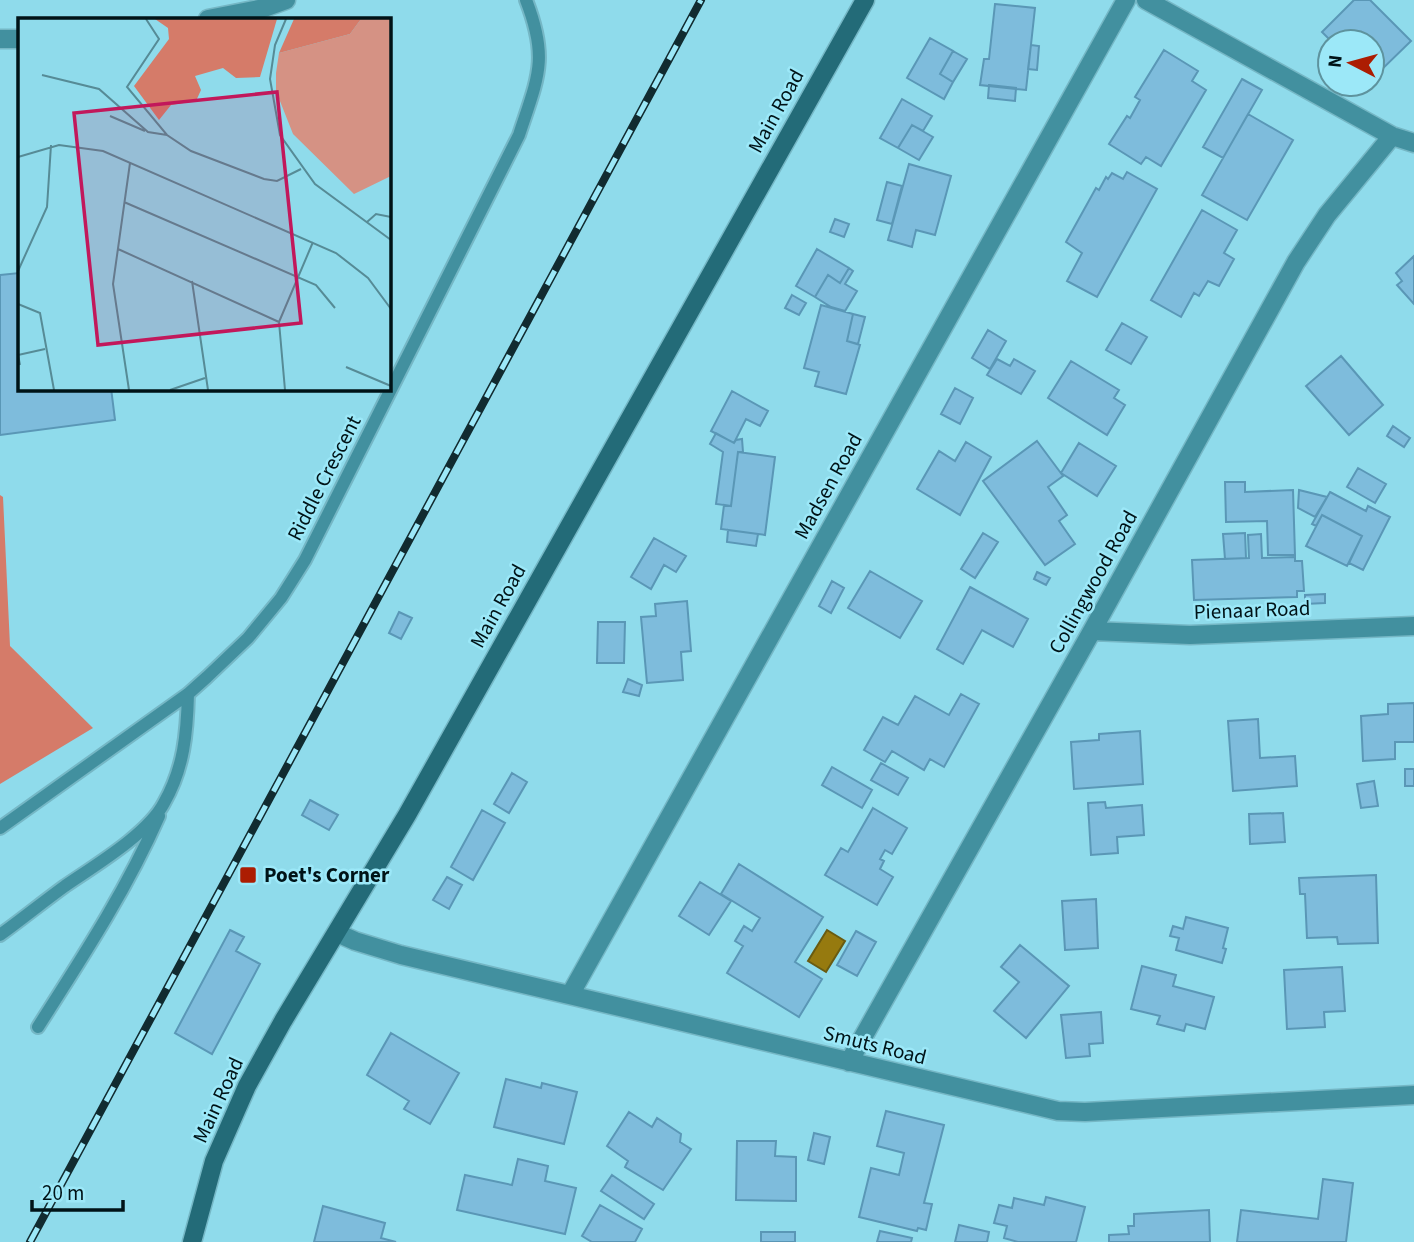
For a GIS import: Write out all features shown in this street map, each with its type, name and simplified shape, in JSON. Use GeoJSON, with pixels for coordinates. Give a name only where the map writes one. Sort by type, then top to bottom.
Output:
{"type":"FeatureCollection","features":[{"type":"Feature","properties":{"kind":"main road","name":"Main Road"},"geometry":{"type":"LineString","coordinates":[[192,1242],[214,1161],[247,1086],[407,815],[864,0]]}},
{"type":"Feature","properties":{"kind":"street"},"geometry":{"type":"LineString","coordinates":[[213,18],[264,8],[286,0]]}},
{"type":"Feature","properties":{"kind":"street","name":"Madsen Road"},"geometry":{"type":"LineString","coordinates":[[570,995],[1126,0]]}},
{"type":"Feature","properties":{"kind":"street"},"geometry":{"type":"LineString","coordinates":[[1146,0],[1392,136],[1414,143]]}},
{"type":"Feature","properties":{"kind":"street"},"geometry":{"type":"LineString","coordinates":[[0,39],[18,39]]}},
{"type":"Feature","properties":{"kind":"street","name":"Collingwood Road"},"geometry":{"type":"LineString","coordinates":[[849,1062],[1296,262],[1326,215],[1392,136]]}},
{"type":"Feature","properties":{"kind":"street","name":"Pienaar Road"},"geometry":{"type":"LineString","coordinates":[[1091,631],[1190,635],[1414,626]]}},
{"type":"Feature","properties":{"kind":"street","name":"Smuts Road"},"geometry":{"type":"LineString","coordinates":[[337,933],[401,955],[1058,1111],[1085,1112],[1414,1095]]}},
{"type":"Feature","properties":{"kind":"lane","name":"Riddle Crescent"},"geometry":{"type":"LineString","coordinates":[[0,828],[188,694],[248,638],[281,598],[305,560],[519,135],[537,83],[541,55],[536,26],[526,0]]}},
{"type":"Feature","properties":{"kind":"lane"},"geometry":{"type":"LineString","coordinates":[[38,1027],[106,921],[139,862],[179,769],[187,736],[188,694]]}},
{"type":"Feature","properties":{"kind":"lane"},"geometry":{"type":"LineString","coordinates":[[0,935],[111,854],[141,830],[163,806]]}},
{"type":"Feature","properties":{"kind":"shaded area"},"geometry":{"type":"Polygon","coordinates":[[[0,495],[3,497],[10,646],[93,728],[0,784],[0,495]]]}},
{"type":"Feature","properties":{"kind":"shaded area"},"geometry":{"type":"Polygon","coordinates":[[[827,930],[845,941],[826,972],[808,961],[827,930]]]}},
{"type":"Feature","properties":{"kind":"building"},"geometry":{"type":"Polygon","coordinates":[[[1354,0],[1370,0],[1411,41],[1386,65],[1386,28],[1326,28],[1354,0]]]}},
{"type":"Feature","properties":{"kind":"building"},"geometry":{"type":"Polygon","coordinates":[[[995,4],[1035,8],[1026,90],[980,85],[984,59],[989,59],[995,4]]]}},
{"type":"Feature","properties":{"kind":"building"},"geometry":{"type":"Polygon","coordinates":[[[930,38],[953,51],[940,74],[953,82],[944,99],[907,78],[930,38]]]}},
{"type":"Feature","properties":{"kind":"building"},"geometry":{"type":"Polygon","coordinates":[[[1031,45],[1039,46],[1037,70],[1028,69],[1031,45]]]}},
{"type":"Feature","properties":{"kind":"building"},"geometry":{"type":"Polygon","coordinates":[[[1164,50],[1198,71],[1192,81],[1206,90],[1161,166],[1146,157],[1141,164],[1109,144],[1127,116],[1130,118],[1140,100],[1135,97],[1164,50]]]}},
{"type":"Feature","properties":{"kind":"building"},"geometry":{"type":"Polygon","coordinates":[[[953,51],[967,59],[953,82],[940,74],[953,51]]]}},
{"type":"Feature","properties":{"kind":"building"},"geometry":{"type":"Polygon","coordinates":[[[1242,79],[1262,90],[1223,158],[1203,147],[1242,79]]]}},
{"type":"Feature","properties":{"kind":"building"},"geometry":{"type":"Polygon","coordinates":[[[989,85],[1016,88],[1015,101],[988,98],[989,85]]]}},
{"type":"Feature","properties":{"kind":"building"},"geometry":{"type":"Polygon","coordinates":[[[902,99],[932,116],[923,131],[912,125],[898,148],[880,138],[902,99]]]}},
{"type":"Feature","properties":{"kind":"building"},"geometry":{"type":"Polygon","coordinates":[[[1248,114],[1293,140],[1247,220],[1202,195],[1248,114]]]}},
{"type":"Feature","properties":{"kind":"building"},"geometry":{"type":"Polygon","coordinates":[[[912,125],[933,137],[919,160],[898,148],[912,125]]]}},
{"type":"Feature","properties":{"kind":"building"},"geometry":{"type":"Polygon","coordinates":[[[909,164],[951,176],[935,235],[916,230],[912,247],[888,240],[909,164]]]}},
{"type":"Feature","properties":{"kind":"building"},"geometry":{"type":"Polygon","coordinates":[[[1127,172],[1157,189],[1097,297],[1067,281],[1082,253],[1066,242],[1096,188],[1099,190],[1106,177],[1108,179],[1112,173],[1123,179],[1127,172]]]}},
{"type":"Feature","properties":{"kind":"building"},"geometry":{"type":"Polygon","coordinates":[[[887,182],[902,186],[892,224],[877,220],[887,182]]]}},
{"type":"Feature","properties":{"kind":"building"},"geometry":{"type":"Polygon","coordinates":[[[1202,210],[1237,230],[1224,253],[1234,259],[1219,286],[1208,281],[1199,296],[1194,293],[1181,317],[1151,300],[1202,210]]]}},
{"type":"Feature","properties":{"kind":"building"},"geometry":{"type":"Polygon","coordinates":[[[835,219],[849,224],[844,237],[830,232],[835,219]]]}},
{"type":"Feature","properties":{"kind":"building"},"geometry":{"type":"Polygon","coordinates":[[[817,249],[849,268],[840,283],[828,275],[815,297],[796,286],[817,249]]]}},
{"type":"Feature","properties":{"kind":"building"},"geometry":{"type":"Polygon","coordinates":[[[1414,256],[1414,304],[1397,285],[1402,281],[1396,273],[1414,256]]]}},
{"type":"Feature","properties":{"kind":"building"},"geometry":{"type":"Polygon","coordinates":[[[849,268],[853,271],[845,284],[857,291],[845,311],[831,307],[815,297],[828,275],[840,283],[849,268]]]}},
{"type":"Feature","properties":{"kind":"building"},"geometry":{"type":"Polygon","coordinates":[[[18,273],[18,390],[111,390],[115,420],[0,435],[0,275],[18,273]]]}},
{"type":"Feature","properties":{"kind":"building"},"geometry":{"type":"Polygon","coordinates":[[[792,295],[806,303],[799,315],[785,308],[792,295]]]}},
{"type":"Feature","properties":{"kind":"building"},"geometry":{"type":"Polygon","coordinates":[[[821,305],[853,314],[847,341],[860,345],[846,394],[815,386],[819,372],[804,368],[821,305]]]}},
{"type":"Feature","properties":{"kind":"building"},"geometry":{"type":"Polygon","coordinates":[[[853,314],[865,317],[858,344],[847,341],[853,314]]]}},
{"type":"Feature","properties":{"kind":"building"},"geometry":{"type":"Polygon","coordinates":[[[1122,323],[1147,337],[1131,364],[1106,350],[1122,323]]]}},
{"type":"Feature","properties":{"kind":"building"},"geometry":{"type":"Polygon","coordinates":[[[988,330],[1006,341],[990,369],[972,358],[988,330]]]}},
{"type":"Feature","properties":{"kind":"building"},"geometry":{"type":"Polygon","coordinates":[[[1341,356],[1383,405],[1349,435],[1306,386],[1341,356]]]}},
{"type":"Feature","properties":{"kind":"building"},"geometry":{"type":"Polygon","coordinates":[[[997,359],[1010,366],[1014,359],[1035,371],[1021,394],[987,375],[997,359]]]}},
{"type":"Feature","properties":{"kind":"building"},"geometry":{"type":"Polygon","coordinates":[[[1071,361],[1119,390],[1114,398],[1125,405],[1107,435],[1048,398],[1071,361]]]}},
{"type":"Feature","properties":{"kind":"building"},"geometry":{"type":"Polygon","coordinates":[[[955,388],[973,398],[960,424],[941,414],[955,388]]]}},
{"type":"Feature","properties":{"kind":"building"},"geometry":{"type":"Polygon","coordinates":[[[732,391],[768,411],[760,426],[746,419],[734,443],[711,431],[732,391]]]}},
{"type":"Feature","properties":{"kind":"building"},"geometry":{"type":"Polygon","coordinates":[[[1393,426],[1410,438],[1404,447],[1387,436],[1393,426]]]}},
{"type":"Feature","properties":{"kind":"building"},"geometry":{"type":"Polygon","coordinates":[[[716,433],[734,443],[742,439],[743,452],[738,452],[731,506],[716,504],[723,452],[710,444],[716,433]]]}},
{"type":"Feature","properties":{"kind":"building"},"geometry":{"type":"Polygon","coordinates":[[[1037,441],[1063,476],[1048,487],[1067,515],[1059,521],[1075,544],[1045,565],[983,481],[1037,441]]]}},
{"type":"Feature","properties":{"kind":"building"},"geometry":{"type":"Polygon","coordinates":[[[966,442],[991,457],[960,515],[917,489],[939,451],[955,461],[966,442]]]}},
{"type":"Feature","properties":{"kind":"building"},"geometry":{"type":"Polygon","coordinates":[[[1079,443],[1116,466],[1097,496],[1061,473],[1079,443]]]}},
{"type":"Feature","properties":{"kind":"building"},"geometry":{"type":"Polygon","coordinates":[[[738,452],[775,457],[765,535],[721,529],[724,505],[731,506],[738,452]]]}},
{"type":"Feature","properties":{"kind":"building"},"geometry":{"type":"Polygon","coordinates":[[[1358,468],[1386,484],[1375,503],[1347,487],[1358,468]]]}},
{"type":"Feature","properties":{"kind":"building"},"geometry":{"type":"Polygon","coordinates":[[[1225,482],[1245,482],[1245,492],[1293,490],[1295,555],[1268,555],[1267,521],[1226,522],[1225,482]]]}},
{"type":"Feature","properties":{"kind":"building"},"geometry":{"type":"Polygon","coordinates":[[[1299,490],[1327,497],[1315,517],[1298,508],[1299,490]]]}},
{"type":"Feature","properties":{"kind":"building"},"geometry":{"type":"Polygon","coordinates":[[[1330,492],[1366,511],[1368,506],[1390,517],[1363,570],[1349,563],[1362,536],[1322,515],[1316,526],[1312,524],[1330,492]]]}},
{"type":"Feature","properties":{"kind":"building"},"geometry":{"type":"Polygon","coordinates":[[[1322,515],[1362,536],[1347,566],[1306,546],[1322,515]]]}},
{"type":"Feature","properties":{"kind":"building"},"geometry":{"type":"Polygon","coordinates":[[[728,530],[758,534],[756,546],[727,542],[728,530]]]}},
{"type":"Feature","properties":{"kind":"building"},"geometry":{"type":"Polygon","coordinates":[[[983,533],[998,542],[975,578],[961,569],[983,533]]]}},
{"type":"Feature","properties":{"kind":"building"},"geometry":{"type":"Polygon","coordinates":[[[1245,533],[1246,558],[1225,559],[1223,534],[1245,533]]]}},
{"type":"Feature","properties":{"kind":"building"},"geometry":{"type":"Polygon","coordinates":[[[1261,534],[1262,558],[1295,557],[1295,561],[1302,561],[1304,591],[1297,591],[1297,597],[1194,600],[1192,560],[1249,558],[1248,535],[1261,534]]]}},
{"type":"Feature","properties":{"kind":"building"},"geometry":{"type":"Polygon","coordinates":[[[654,538],[686,556],[676,572],[664,565],[651,589],[631,577],[654,538]]]}},
{"type":"Feature","properties":{"kind":"building"},"geometry":{"type":"Polygon","coordinates":[[[870,571],[922,601],[900,638],[848,608],[870,571]]]}},
{"type":"Feature","properties":{"kind":"building"},"geometry":{"type":"Polygon","coordinates":[[[1037,572],[1050,578],[1046,585],[1034,579],[1037,572]]]}},
{"type":"Feature","properties":{"kind":"building"},"geometry":{"type":"Polygon","coordinates":[[[832,581],[844,588],[831,613],[819,606],[832,581]]]}},
{"type":"Feature","properties":{"kind":"building"},"geometry":{"type":"Polygon","coordinates":[[[970,587],[1028,619],[1013,647],[982,630],[963,664],[937,649],[970,587]]]}},
{"type":"Feature","properties":{"kind":"building"},"geometry":{"type":"Polygon","coordinates":[[[1325,594],[1325,603],[1305,604],[1305,595],[1325,594]]]}},
{"type":"Feature","properties":{"kind":"building"},"geometry":{"type":"Polygon","coordinates":[[[687,601],[691,651],[681,652],[683,680],[647,683],[641,617],[656,616],[655,604],[687,601]]]}},
{"type":"Feature","properties":{"kind":"building"},"geometry":{"type":"Polygon","coordinates":[[[399,612],[412,618],[401,639],[389,633],[399,612]]]}},
{"type":"Feature","properties":{"kind":"building"},"geometry":{"type":"Polygon","coordinates":[[[598,622],[625,622],[624,663],[597,663],[598,622]]]}},
{"type":"Feature","properties":{"kind":"building"},"geometry":{"type":"Polygon","coordinates":[[[628,679],[642,685],[639,696],[623,692],[628,679]]]}},
{"type":"Feature","properties":{"kind":"building"},"geometry":{"type":"Polygon","coordinates":[[[961,694],[979,704],[944,767],[930,759],[924,770],[892,751],[885,762],[864,750],[883,717],[898,725],[915,696],[949,715],[961,694]]]}},
{"type":"Feature","properties":{"kind":"building"},"geometry":{"type":"Polygon","coordinates":[[[1414,703],[1414,742],[1395,742],[1395,759],[1363,761],[1361,716],[1388,714],[1388,704],[1414,703]]]}},
{"type":"Feature","properties":{"kind":"building"},"geometry":{"type":"Polygon","coordinates":[[[1258,719],[1260,758],[1295,756],[1297,786],[1233,791],[1228,721],[1258,719]]]}},
{"type":"Feature","properties":{"kind":"building"},"geometry":{"type":"Polygon","coordinates":[[[1140,731],[1143,784],[1074,789],[1071,742],[1099,740],[1099,734],[1140,731]]]}},
{"type":"Feature","properties":{"kind":"building"},"geometry":{"type":"Polygon","coordinates":[[[881,763],[908,778],[898,795],[871,780],[881,763]]]}},
{"type":"Feature","properties":{"kind":"building"},"geometry":{"type":"Polygon","coordinates":[[[832,767],[872,790],[862,808],[822,785],[832,767]]]}},
{"type":"Feature","properties":{"kind":"building"},"geometry":{"type":"Polygon","coordinates":[[[1405,769],[1414,769],[1414,786],[1405,786],[1405,769]]]}},
{"type":"Feature","properties":{"kind":"building"},"geometry":{"type":"Polygon","coordinates":[[[512,773],[527,782],[509,813],[494,804],[512,773]]]}},
{"type":"Feature","properties":{"kind":"building"},"geometry":{"type":"Polygon","coordinates":[[[1374,781],[1378,806],[1361,808],[1357,784],[1374,781]]]}},
{"type":"Feature","properties":{"kind":"building"},"geometry":{"type":"Polygon","coordinates":[[[310,800],[338,815],[329,830],[302,815],[310,800]]]}},
{"type":"Feature","properties":{"kind":"building"},"geometry":{"type":"Polygon","coordinates":[[[1105,802],[1106,808],[1142,805],[1144,835],[1117,837],[1118,853],[1091,855],[1088,803],[1105,802]]]}},
{"type":"Feature","properties":{"kind":"building"},"geometry":{"type":"Polygon","coordinates":[[[873,808],[907,828],[892,854],[885,850],[880,859],[884,861],[880,869],[893,877],[877,905],[825,875],[841,848],[848,852],[873,808]]]}},
{"type":"Feature","properties":{"kind":"building"},"geometry":{"type":"Polygon","coordinates":[[[482,810],[505,823],[473,880],[451,867],[482,810]]]}},
{"type":"Feature","properties":{"kind":"building"},"geometry":{"type":"Polygon","coordinates":[[[1283,813],[1285,842],[1250,844],[1249,814],[1283,813]]]}},
{"type":"Feature","properties":{"kind":"building"},"geometry":{"type":"Polygon","coordinates":[[[739,864],[823,917],[795,962],[822,979],[799,1017],[727,973],[743,946],[735,941],[744,926],[752,931],[760,918],[721,894],[739,864]]]}},
{"type":"Feature","properties":{"kind":"building"},"geometry":{"type":"Polygon","coordinates":[[[1376,875],[1378,943],[1338,944],[1337,937],[1307,938],[1305,894],[1300,894],[1299,878],[1376,875]]]}},
{"type":"Feature","properties":{"kind":"building"},"geometry":{"type":"Polygon","coordinates":[[[447,877],[462,885],[449,909],[433,900],[447,877]]]}},
{"type":"Feature","properties":{"kind":"building"},"geometry":{"type":"Polygon","coordinates":[[[700,882],[731,901],[709,935],[679,916],[700,882]]]}},
{"type":"Feature","properties":{"kind":"building"},"geometry":{"type":"Polygon","coordinates":[[[1096,899],[1098,948],[1065,950],[1062,901],[1096,899]]]}},
{"type":"Feature","properties":{"kind":"building"},"geometry":{"type":"Polygon","coordinates":[[[1186,917],[1228,928],[1222,963],[1176,950],[1179,938],[1170,936],[1173,926],[1183,929],[1186,917]]]}},
{"type":"Feature","properties":{"kind":"building"},"geometry":{"type":"Polygon","coordinates":[[[230,930],[244,937],[236,951],[260,964],[212,1054],[175,1033],[230,930]]]}},
{"type":"Feature","properties":{"kind":"building"},"geometry":{"type":"Polygon","coordinates":[[[856,931],[876,942],[857,976],[837,965],[856,931]]]}},
{"type":"Feature","properties":{"kind":"building"},"geometry":{"type":"Polygon","coordinates":[[[1020,945],[1069,986],[1026,1038],[994,1011],[1019,982],[1001,967],[1020,945]]]}},
{"type":"Feature","properties":{"kind":"building"},"geometry":{"type":"Polygon","coordinates":[[[1142,966],[1176,975],[1173,986],[1214,997],[1205,1029],[1186,1024],[1184,1031],[1157,1024],[1160,1016],[1131,1009],[1142,966]]]}},
{"type":"Feature","properties":{"kind":"building"},"geometry":{"type":"Polygon","coordinates":[[[1342,967],[1345,1011],[1324,1012],[1325,1027],[1287,1029],[1284,970],[1342,967]]]}},
{"type":"Feature","properties":{"kind":"building"},"geometry":{"type":"Polygon","coordinates":[[[1101,1012],[1103,1043],[1089,1044],[1090,1056],[1066,1058],[1061,1015],[1101,1012]]]}},
{"type":"Feature","properties":{"kind":"building"},"geometry":{"type":"Polygon","coordinates":[[[391,1033],[459,1073],[430,1124],[404,1109],[409,1101],[367,1075],[391,1033]]]}},
{"type":"Feature","properties":{"kind":"building"},"geometry":{"type":"Polygon","coordinates":[[[506,1079],[541,1088],[542,1083],[577,1092],[564,1144],[494,1127],[506,1079]]]}},
{"type":"Feature","properties":{"kind":"building"},"geometry":{"type":"Polygon","coordinates":[[[886,1111],[944,1125],[924,1203],[932,1204],[926,1230],[918,1228],[917,1231],[859,1217],[871,1168],[899,1175],[904,1153],[877,1146],[886,1111]]]}},
{"type":"Feature","properties":{"kind":"building"},"geometry":{"type":"Polygon","coordinates":[[[629,1112],[652,1127],[657,1118],[681,1134],[680,1142],[691,1149],[663,1190],[625,1167],[628,1161],[607,1146],[629,1112]]]}},
{"type":"Feature","properties":{"kind":"building"},"geometry":{"type":"Polygon","coordinates":[[[814,1133],[830,1137],[824,1164],[808,1160],[814,1133]]]}},
{"type":"Feature","properties":{"kind":"building"},"geometry":{"type":"Polygon","coordinates":[[[737,1141],[776,1141],[775,1156],[796,1157],[796,1201],[736,1200],[737,1141]]]}},
{"type":"Feature","properties":{"kind":"building"},"geometry":{"type":"Polygon","coordinates":[[[518,1159],[548,1166],[545,1181],[576,1188],[565,1234],[457,1210],[465,1175],[512,1185],[518,1159]]]}},
{"type":"Feature","properties":{"kind":"building"},"geometry":{"type":"Polygon","coordinates":[[[612,1175],[654,1204],[644,1219],[601,1191],[612,1175]]]}},
{"type":"Feature","properties":{"kind":"building"},"geometry":{"type":"Polygon","coordinates":[[[1323,1179],[1353,1183],[1346,1242],[1237,1242],[1241,1210],[1318,1219],[1323,1179]]]}},
{"type":"Feature","properties":{"kind":"building"},"geometry":{"type":"Polygon","coordinates":[[[1046,1197],[1085,1207],[1076,1242],[1018,1242],[1004,1238],[1007,1226],[994,1223],[999,1205],[1012,1208],[1014,1198],[1044,1205],[1046,1197]]]}},
{"type":"Feature","properties":{"kind":"building"},"geometry":{"type":"Polygon","coordinates":[[[600,1205],[642,1229],[635,1242],[592,1242],[582,1236],[600,1205]]]}},
{"type":"Feature","properties":{"kind":"building"},"geometry":{"type":"Polygon","coordinates":[[[323,1206],[385,1223],[381,1238],[396,1242],[314,1242],[323,1206]]]}},
{"type":"Feature","properties":{"kind":"building"},"geometry":{"type":"Polygon","coordinates":[[[1209,1210],[1210,1242],[1109,1242],[1109,1235],[1129,1234],[1128,1226],[1134,1226],[1134,1214],[1209,1210]]]}},
{"type":"Feature","properties":{"kind":"building"},"geometry":{"type":"Polygon","coordinates":[[[959,1225],[989,1232],[987,1242],[955,1242],[959,1225]]]}},
{"type":"Feature","properties":{"kind":"building"},"geometry":{"type":"Polygon","coordinates":[[[880,1231],[912,1238],[911,1242],[877,1242],[880,1231]]]}},
{"type":"Feature","properties":{"kind":"building"},"geometry":{"type":"Polygon","coordinates":[[[761,1232],[795,1232],[795,1242],[761,1242],[761,1232]]]}},
{"type":"Feature","properties":{"kind":"railway"},"geometry":{"type":"LineString","coordinates":[[30,1242],[701,0]]}},
{"type":"Feature","properties":{"kind":"place","name":"Poet's Corner"},"geometry":{"type":"Point","coordinates":[248,875]}}]}
